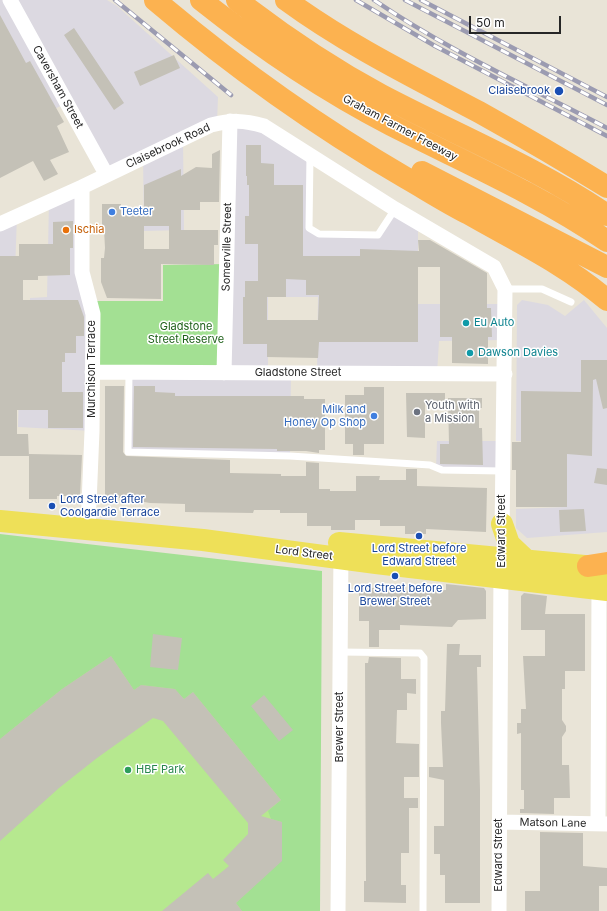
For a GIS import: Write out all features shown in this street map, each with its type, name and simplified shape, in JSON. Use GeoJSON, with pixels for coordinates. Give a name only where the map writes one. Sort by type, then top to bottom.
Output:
{"type":"FeatureCollection","features":[{"type":"Feature","properties":{"kind":"highway"},"geometry":{"type":"LineString","coordinates":[[155,0],[248,75],[295,109],[353,147],[469,214],[537,251],[607,300]]}},
{"type":"Feature","properties":{"kind":"highway","name":"Graham Farmer Freeway"},"geometry":{"type":"LineString","coordinates":[[201,0],[236,28],[318,84],[389,124],[523,191],[579,222],[607,241]]}},
{"type":"Feature","properties":{"kind":"highway","name":"Graham Farmer Freeway"},"geometry":{"type":"LineString","coordinates":[[237,0],[260,18],[332,67],[382,95],[522,165],[607,214]]}},
{"type":"Feature","properties":{"kind":"highway"},"geometry":{"type":"LineString","coordinates":[[286,0],[315,21],[374,56],[490,118],[607,187]]}},
{"type":"Feature","properties":{"kind":"highway"},"geometry":{"type":"LineString","coordinates":[[248,75],[339,128],[607,267]]}},
{"type":"Feature","properties":{"kind":"highway"},"geometry":{"type":"LineString","coordinates":[[490,118],[607,174]]}},
{"type":"Feature","properties":{"kind":"main road","name":"Lord Street"},"geometry":{"type":"LineString","coordinates":[[0,508],[88,522],[501,568],[603,589]]}},
{"type":"Feature","properties":{"kind":"main road","name":"Lord Street"},"geometry":{"type":"LineString","coordinates":[[0,521],[88,522]]}},
{"type":"Feature","properties":{"kind":"main road"},"geometry":{"type":"LineString","coordinates":[[502,524],[509,544],[526,560]]}},
{"type":"Feature","properties":{"kind":"main road","name":"Lord Street"},"geometry":{"type":"LineString","coordinates":[[501,568],[526,560],[601,566]]}},
{"type":"Feature","properties":{"kind":"street","name":"Caversham Street"},"geometry":{"type":"LineString","coordinates":[[10,0],[106,174]]}},
{"type":"Feature","properties":{"kind":"street","name":"Claisebrook Road"},"geometry":{"type":"LineString","coordinates":[[0,224],[82,187],[106,174],[211,125],[244,120],[264,126],[395,209]]}},
{"type":"Feature","properties":{"kind":"street","name":"Somerville Street"},"geometry":{"type":"LineString","coordinates":[[224,373],[230,121]]}},
{"type":"Feature","properties":{"kind":"street","name":"Murchison Terrace"},"geometry":{"type":"LineString","coordinates":[[82,187],[82,272],[93,314],[92,431],[88,522]]}},
{"type":"Feature","properties":{"kind":"street","name":"Edward Street"},"geometry":{"type":"LineString","coordinates":[[395,209],[494,267],[505,289],[505,374],[501,568],[499,911]]}},
{"type":"Feature","properties":{"kind":"street","name":"Gladstone Street"},"geometry":{"type":"LineString","coordinates":[[92,372],[505,374]]}},
{"type":"Feature","properties":{"kind":"street","name":"Brewer Street"},"geometry":{"type":"LineString","coordinates":[[338,911],[341,550]]}},
{"type":"Feature","properties":{"kind":"street"},"geometry":{"type":"LineString","coordinates":[[603,589],[603,824]]}},
{"type":"Feature","properties":{"kind":"street","name":"Matson Lane"},"geometry":{"type":"LineString","coordinates":[[499,822],[603,824]]}},
{"type":"Feature","properties":{"kind":"lane"},"geometry":{"type":"LineString","coordinates":[[310,155],[309,228],[320,234],[378,235],[395,209]]}},
{"type":"Feature","properties":{"kind":"lane"},"geometry":{"type":"LineString","coordinates":[[505,289],[542,289],[571,302]]}},
{"type":"Feature","properties":{"kind":"lane"},"geometry":{"type":"LineString","coordinates":[[129,373],[128,452],[290,456],[430,465],[442,470],[502,471]]}},
{"type":"Feature","properties":{"kind":"lane"},"geometry":{"type":"LineString","coordinates":[[340,652],[420,653],[424,658],[423,911]]}},
{"type":"Feature","properties":{"kind":"shaded area"},"geometry":{"type":"Polygon","coordinates":[[[0,0],[107,0],[117,6],[218,97],[217,123],[183,138],[184,230],[144,231],[143,157],[106,174],[67,103],[12,129],[0,107],[0,0]]]}},
{"type":"Feature","properties":{"kind":"shaded area"},"geometry":{"type":"Polygon","coordinates":[[[244,120],[310,155],[309,227],[319,234],[378,235],[395,209],[418,223],[418,304],[505,304],[505,340],[439,341],[437,374],[317,373],[318,297],[268,297],[268,373],[291,373],[290,456],[128,452],[129,373],[224,373],[230,121],[244,120]]]}},
{"type":"Feature","properties":{"kind":"shaded area"},"geometry":{"type":"Polygon","coordinates":[[[82,187],[93,314],[92,431],[18,427],[20,348],[30,347],[30,298],[47,297],[49,202],[82,187]]]}},
{"type":"Feature","properties":{"kind":"shaded area"},"geometry":{"type":"Polygon","coordinates":[[[17,216],[14,298],[0,298],[0,224],[17,216]]]}},
{"type":"Feature","properties":{"kind":"shaded area"},"geometry":{"type":"Polygon","coordinates":[[[522,300],[548,305],[565,316],[584,300],[607,328],[607,532],[527,538],[516,528],[516,509],[567,507],[567,442],[516,441],[517,305],[522,300]]]}},
{"type":"Feature","properties":{"kind":"shaded area"},"geometry":{"type":"Polygon","coordinates":[[[437,441],[503,441],[502,471],[436,468],[437,441]]]}},
{"type":"Feature","properties":{"kind":"green space","name":"Gladstone Street Reserve"},"geometry":{"type":"Polygon","coordinates":[[[226,264],[224,373],[92,372],[89,301],[163,301],[163,265],[226,264]]]}},
{"type":"Feature","properties":{"kind":"green space"},"geometry":{"type":"Polygon","coordinates":[[[0,534],[322,571],[320,911],[0,911],[0,534]]]}},
{"type":"Feature","properties":{"kind":"green space","name":"HBF Park"},"geometry":{"type":"Polygon","coordinates":[[[111,656],[134,690],[141,685],[175,689],[184,699],[193,692],[281,800],[268,811],[271,819],[282,822],[281,861],[236,903],[242,911],[0,911],[0,739],[62,689],[111,656]]]}},
{"type":"Feature","properties":{"kind":"building"},"geometry":{"type":"Polygon","coordinates":[[[0,15],[26,63],[30,61],[64,122],[57,126],[69,152],[50,160],[58,174],[44,181],[33,161],[0,178],[0,15]]]}},
{"type":"Feature","properties":{"kind":"building"},"geometry":{"type":"Polygon","coordinates":[[[74,28],[124,103],[114,110],[64,35],[74,28]]]}},
{"type":"Feature","properties":{"kind":"building"},"geometry":{"type":"Polygon","coordinates":[[[174,55],[180,68],[140,86],[134,72],[174,55]]]}},
{"type":"Feature","properties":{"kind":"building"},"geometry":{"type":"Polygon","coordinates":[[[246,145],[261,145],[261,163],[274,164],[274,185],[303,185],[303,256],[360,256],[360,249],[419,251],[418,240],[430,240],[487,273],[487,308],[491,308],[492,337],[488,337],[488,364],[452,363],[452,337],[440,337],[440,267],[418,267],[418,342],[319,342],[318,358],[267,357],[267,344],[243,344],[243,297],[245,297],[245,281],[258,281],[258,244],[245,244],[245,216],[249,216],[249,185],[247,185],[246,145]],[[286,279],[286,297],[267,297],[267,320],[318,320],[319,295],[306,295],[306,280],[286,279]]]}},
{"type":"Feature","properties":{"kind":"building"},"geometry":{"type":"Polygon","coordinates":[[[220,150],[219,202],[200,202],[200,210],[181,210],[181,230],[218,230],[218,245],[214,245],[214,265],[161,264],[161,299],[107,298],[101,282],[101,258],[104,258],[105,248],[104,229],[102,229],[102,204],[121,204],[121,215],[144,215],[144,185],[181,169],[181,176],[196,167],[212,168],[212,154],[220,150]],[[144,226],[144,249],[169,249],[169,226],[144,226]]]}},
{"type":"Feature","properties":{"kind":"building"},"geometry":{"type":"Polygon","coordinates":[[[73,221],[73,248],[70,248],[70,275],[38,276],[38,280],[23,280],[23,300],[78,300],[84,317],[84,336],[76,336],[76,353],[65,353],[65,362],[62,362],[62,392],[83,392],[83,428],[48,428],[48,410],[17,410],[17,434],[28,434],[29,456],[0,456],[0,256],[19,256],[19,244],[53,244],[53,222],[73,221]]]}},
{"type":"Feature","properties":{"kind":"building"},"geometry":{"type":"Polygon","coordinates":[[[581,360],[607,360],[607,408],[603,409],[596,379],[593,380],[592,456],[567,454],[567,507],[516,507],[516,470],[512,470],[512,442],[521,442],[521,391],[581,392],[581,360]]]}},
{"type":"Feature","properties":{"kind":"building"},"geometry":{"type":"Polygon","coordinates":[[[105,386],[124,386],[123,452],[126,456],[230,460],[230,473],[281,474],[281,476],[306,476],[306,462],[319,463],[319,489],[330,489],[330,491],[356,491],[356,476],[380,476],[379,480],[406,480],[406,469],[417,469],[417,486],[487,488],[486,532],[426,529],[426,534],[405,534],[405,526],[380,526],[380,520],[355,520],[355,530],[331,530],[331,526],[307,526],[307,513],[280,513],[280,510],[254,510],[253,513],[185,512],[185,504],[150,503],[121,498],[105,498],[105,386]]]}},
{"type":"Feature","properties":{"kind":"building"},"geometry":{"type":"Polygon","coordinates":[[[134,386],[155,386],[155,392],[175,393],[175,396],[304,396],[304,399],[325,399],[325,450],[319,450],[319,453],[306,451],[277,451],[277,449],[133,447],[134,386]]]}},
{"type":"Feature","properties":{"kind":"building"},"geometry":{"type":"Polygon","coordinates":[[[364,387],[384,387],[384,444],[364,444],[364,455],[353,455],[353,444],[345,444],[345,395],[364,395],[364,387]]]}},
{"type":"Feature","properties":{"kind":"building"},"geometry":{"type":"Polygon","coordinates":[[[406,393],[445,393],[445,403],[425,403],[425,438],[407,437],[406,393]]]}},
{"type":"Feature","properties":{"kind":"building"},"geometry":{"type":"Polygon","coordinates":[[[448,398],[482,398],[482,408],[479,408],[479,428],[482,428],[483,465],[440,464],[440,444],[449,444],[448,398]]]}},
{"type":"Feature","properties":{"kind":"building"},"geometry":{"type":"Polygon","coordinates":[[[29,454],[82,455],[80,496],[57,496],[57,499],[29,499],[29,454]]]}},
{"type":"Feature","properties":{"kind":"building"},"geometry":{"type":"Polygon","coordinates":[[[597,468],[607,469],[607,485],[594,483],[597,468]]]}},
{"type":"Feature","properties":{"kind":"building"},"geometry":{"type":"Polygon","coordinates":[[[584,509],[586,531],[560,532],[559,510],[584,509]]]}},
{"type":"Feature","properties":{"kind":"building"},"geometry":{"type":"Polygon","coordinates":[[[446,584],[484,588],[486,591],[486,619],[458,620],[452,627],[400,625],[400,630],[379,630],[379,647],[369,647],[369,621],[359,621],[359,588],[400,588],[400,591],[446,590],[446,584]]]}},
{"type":"Feature","properties":{"kind":"building"},"geometry":{"type":"Polygon","coordinates":[[[524,593],[547,596],[545,614],[585,614],[585,671],[565,671],[565,689],[562,689],[562,720],[566,726],[566,731],[562,737],[562,765],[569,765],[570,798],[554,798],[554,814],[520,813],[520,809],[524,809],[524,790],[521,790],[521,733],[517,734],[517,723],[521,723],[521,709],[526,709],[523,656],[545,656],[545,630],[521,630],[521,596],[524,593]]]}},
{"type":"Feature","properties":{"kind":"building"},"geometry":{"type":"Polygon","coordinates":[[[153,634],[182,638],[178,670],[150,667],[153,634]]]}},
{"type":"Feature","properties":{"kind":"building"},"geometry":{"type":"Polygon","coordinates":[[[447,644],[460,644],[459,655],[481,655],[481,667],[477,667],[480,790],[480,903],[445,903],[445,875],[440,875],[440,854],[434,854],[434,826],[444,826],[444,780],[429,777],[429,767],[443,767],[441,711],[445,711],[447,644]]]}},
{"type":"Feature","properties":{"kind":"building"},"geometry":{"type":"Polygon","coordinates":[[[111,656],[134,690],[141,685],[175,689],[184,699],[193,692],[281,800],[261,816],[282,822],[282,861],[236,903],[242,911],[162,911],[208,873],[213,879],[229,866],[223,860],[248,834],[248,823],[163,721],[153,718],[97,758],[59,788],[0,841],[0,739],[62,689],[111,656]]]}},
{"type":"Feature","properties":{"kind":"building"},"geometry":{"type":"Polygon","coordinates":[[[369,657],[401,658],[401,679],[416,679],[416,694],[407,693],[407,710],[397,710],[396,743],[419,744],[419,777],[404,777],[404,798],[418,798],[418,808],[409,808],[409,853],[401,853],[401,885],[406,885],[406,903],[364,902],[364,881],[366,881],[365,663],[368,663],[369,657]]]}},
{"type":"Feature","properties":{"kind":"building"},"geometry":{"type":"Polygon","coordinates":[[[264,695],[293,730],[279,741],[251,706],[264,695]]]}},
{"type":"Feature","properties":{"kind":"building"},"geometry":{"type":"Polygon","coordinates":[[[540,832],[583,833],[583,866],[607,868],[607,886],[599,886],[599,911],[525,911],[525,891],[540,891],[540,832]]]}},
{"type":"Feature","properties":{"kind":"railway"},"geometry":{"type":"LineString","coordinates":[[115,0],[231,95]]}},
{"type":"Feature","properties":{"kind":"railway"},"geometry":{"type":"LineString","coordinates":[[356,0],[435,46],[607,136]]}},
{"type":"Feature","properties":{"kind":"railway"},"geometry":{"type":"LineString","coordinates":[[374,0],[459,52],[607,128]]}},
{"type":"Feature","properties":{"kind":"railway"},"geometry":{"type":"LineString","coordinates":[[405,0],[607,105]]}},
{"type":"Feature","properties":{"kind":"railway"},"geometry":{"type":"LineString","coordinates":[[421,0],[607,97]]}},
{"type":"Feature","properties":{"kind":"place","name":"Claisebrook"},"geometry":{"type":"Point","coordinates":[559,91]}},
{"type":"Feature","properties":{"kind":"place","name":"Teeter"},"geometry":{"type":"Point","coordinates":[112,212]}},
{"type":"Feature","properties":{"kind":"place","name":"Ischia"},"geometry":{"type":"Point","coordinates":[66,230]}},
{"type":"Feature","properties":{"kind":"place","name":"Eu Auto"},"geometry":{"type":"Point","coordinates":[466,323]}},
{"type":"Feature","properties":{"kind":"place","name":"Dawson Davies"},"geometry":{"type":"Point","coordinates":[470,353]}},
{"type":"Feature","properties":{"kind":"place","name":"Youth with a Mission"},"geometry":{"type":"Point","coordinates":[417,412]}},
{"type":"Feature","properties":{"kind":"place","name":"Milk and Honey Op Shop"},"geometry":{"type":"Point","coordinates":[374,416]}},
{"type":"Feature","properties":{"kind":"place","name":"Lord Street after Coolgardie Terrace"},"geometry":{"type":"Point","coordinates":[52,506]}},
{"type":"Feature","properties":{"kind":"place","name":"Lord Street before Edward Street"},"geometry":{"type":"Point","coordinates":[419,536]}},
{"type":"Feature","properties":{"kind":"place","name":"Lord Street before Brewer Street"},"geometry":{"type":"Point","coordinates":[395,576]}},
{"type":"Feature","properties":{"kind":"place","name":"HBF Park"},"geometry":{"type":"Point","coordinates":[128,770]}}]}
